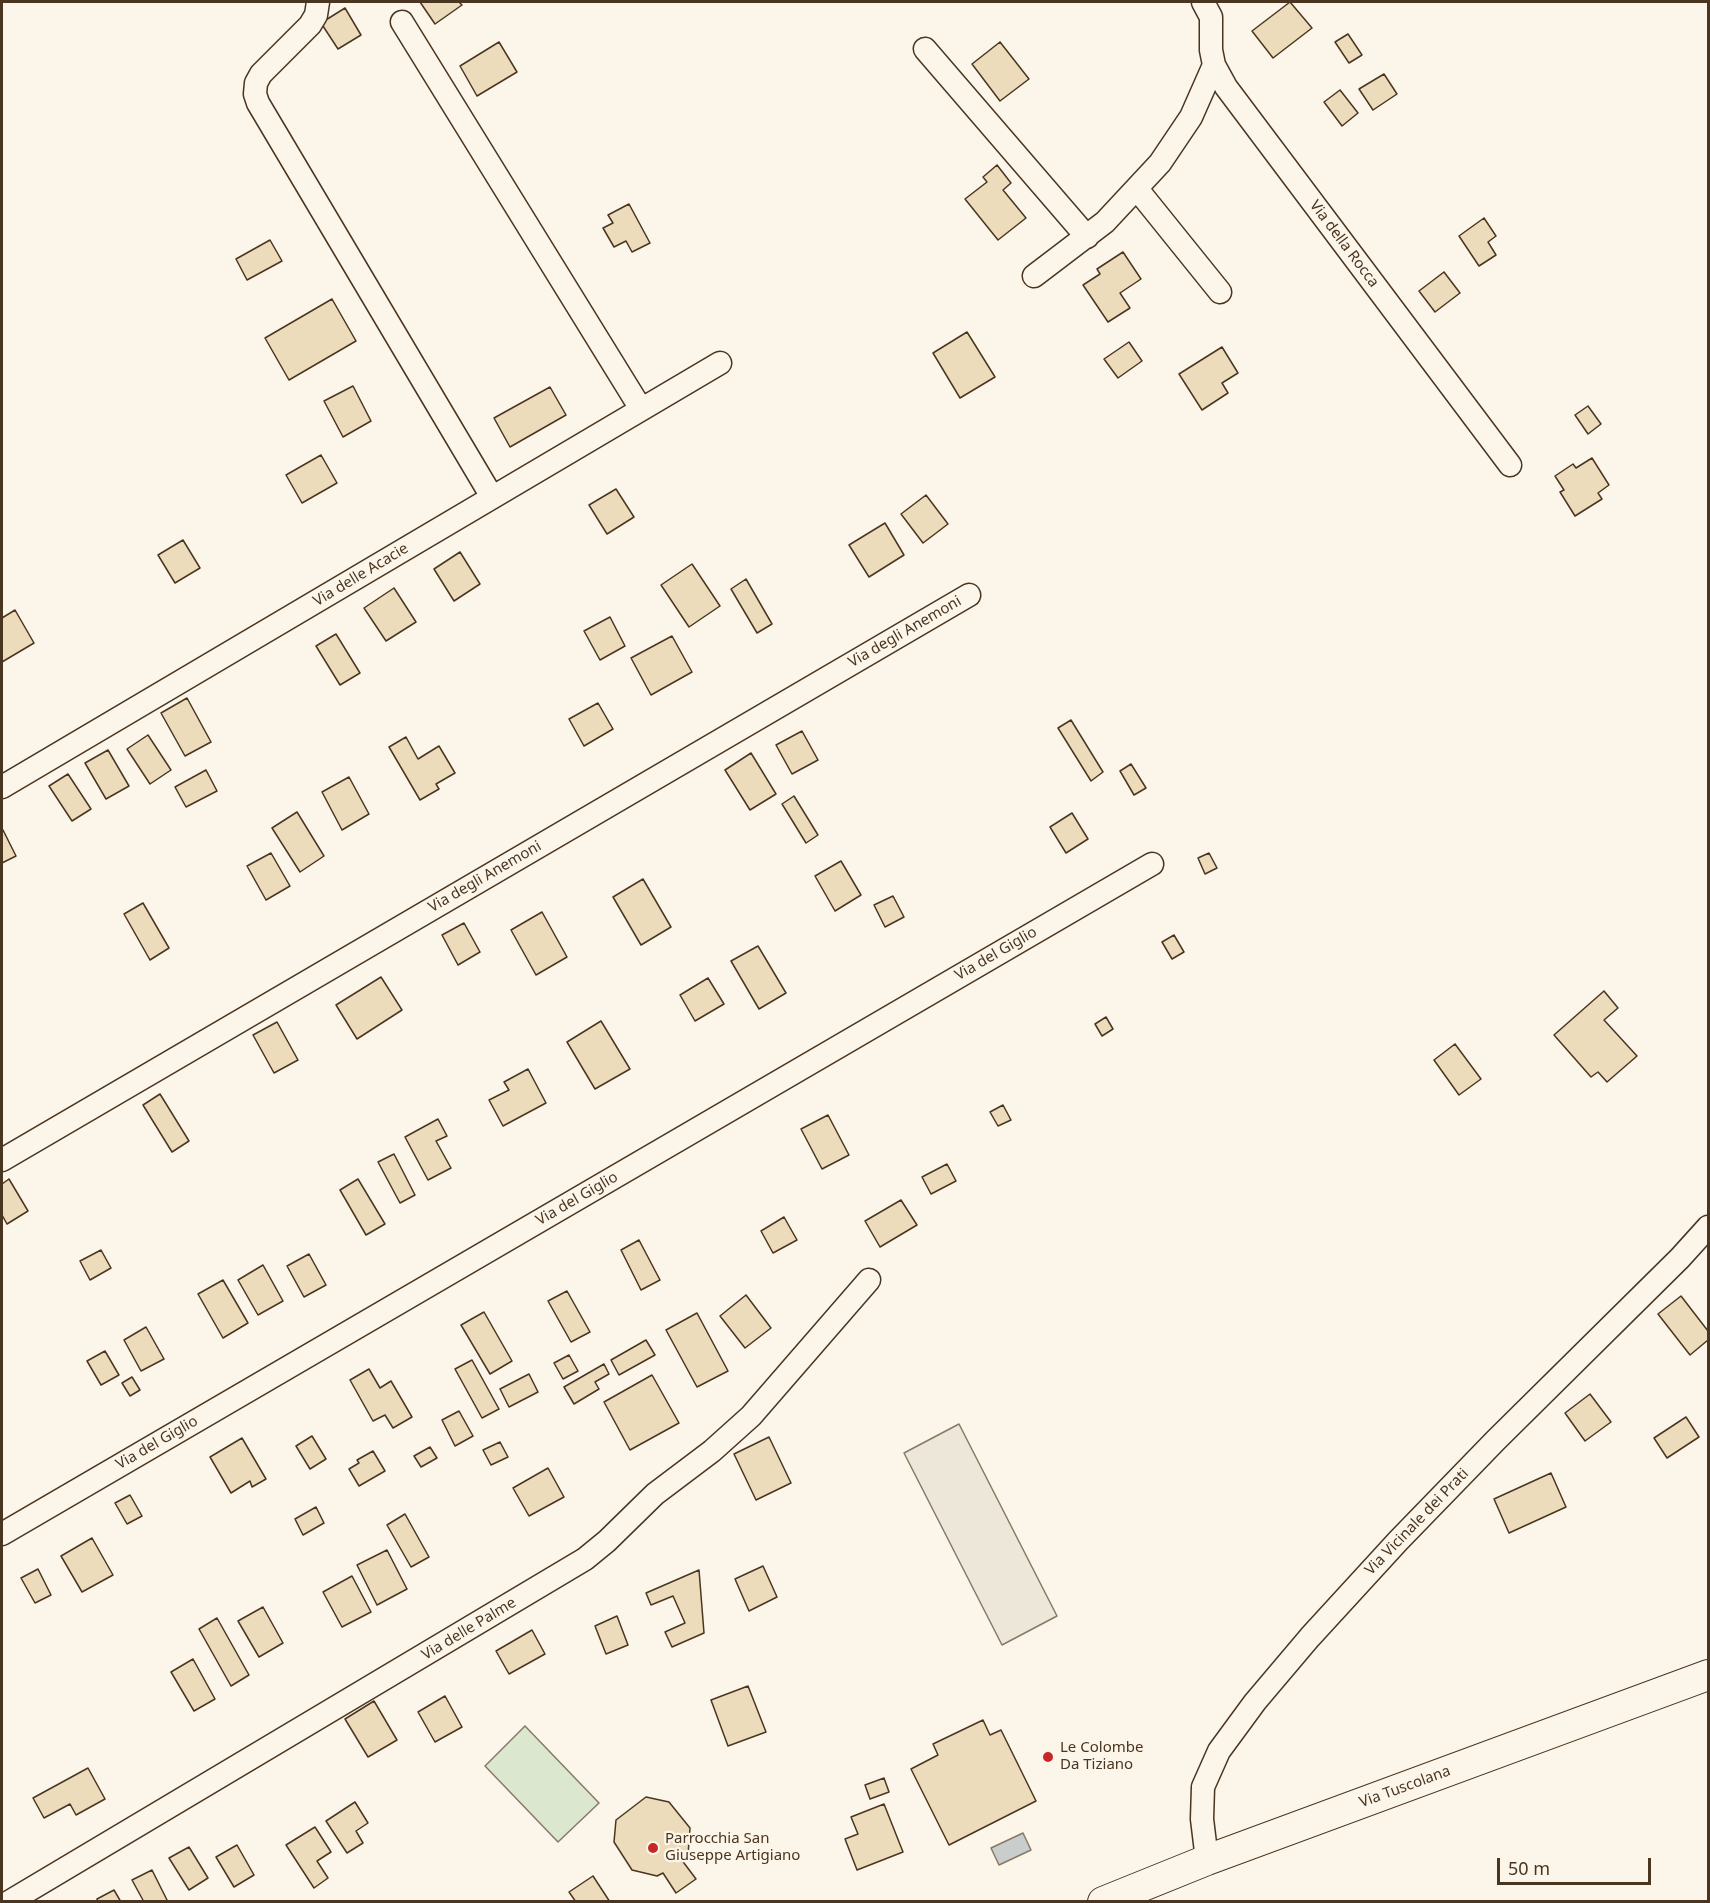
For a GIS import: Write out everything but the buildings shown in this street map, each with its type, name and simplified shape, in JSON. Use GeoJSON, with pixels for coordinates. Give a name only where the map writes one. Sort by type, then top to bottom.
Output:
{"type":"FeatureCollection","features":[{"type":"Feature","properties":{"kind":"main road","name":"Via Tuscolana"},"geometry":{"type":"LineString","coordinates":[[1102,1902],[1207,1860],[1708,1675]]}},
{"type":"Feature","properties":{"kind":"street"},"geometry":{"type":"LineString","coordinates":[[318,2],[316,15],[310,26],[261,74],[256,83],[255,94],[258,103],[492,497]]}},
{"type":"Feature","properties":{"kind":"street","name":"Via della Rocca"},"geometry":{"type":"LineString","coordinates":[[1211,4],[1211,50],[1214,64],[1226,87],[1510,465]]}},
{"type":"Feature","properties":{"kind":"street"},"geometry":{"type":"LineString","coordinates":[[402,22],[641,409]]}},
{"type":"Feature","properties":{"kind":"street"},"geometry":{"type":"LineString","coordinates":[[925,49],[1087,237]]}},
{"type":"Feature","properties":{"kind":"street"},"geometry":{"type":"LineString","coordinates":[[1034,276],[1087,237],[1114,213],[1160,163],[1183,132],[1214,64]]}},
{"type":"Feature","properties":{"kind":"street"},"geometry":{"type":"LineString","coordinates":[[1137,189],[1220,292]]}},
{"type":"Feature","properties":{"kind":"street","name":"Via delle Acacie"},"geometry":{"type":"LineString","coordinates":[[2,786],[720,363]]}},
{"type":"Feature","properties":{"kind":"street","name":"Via degli Anemoni"},"geometry":{"type":"LineString","coordinates":[[2,1160],[969,595]]}},
{"type":"Feature","properties":{"kind":"street","name":"Via del Giglio"},"geometry":{"type":"LineString","coordinates":[[2,1534],[1152,864]]}},
{"type":"Feature","properties":{"kind":"street","name":"Via Vicinale dei Prati"},"geometry":{"type":"LineString","coordinates":[[1207,1860],[1202,1811],[1203,1787],[1206,1777],[1219,1751],[1255,1702],[1310,1637],[1398,1541],[1496,1440],[1680,1258],[1708,1227]]}},
{"type":"Feature","properties":{"kind":"street","name":"Via delle Palme"},"geometry":{"type":"LineString","coordinates":[[9,1902],[585,1559],[655,1494],[712,1451],[751,1416],[869,1280]]}},
{"type":"Feature","properties":{"kind":"green space"},"geometry":{"type":"Polygon","coordinates":[[[525,1726],[599,1803],[558,1842],[485,1766],[525,1726]]]}},
{"type":"Feature","properties":{"kind":"shaded area"},"geometry":{"type":"Polygon","coordinates":[[[959,1424],[1057,1616],[1002,1645],[904,1453],[959,1424]]]}},
{"type":"Feature","properties":{"kind":"shaded area"},"geometry":{"type":"Polygon","coordinates":[[[1023,1833],[1031,1850],[999,1865],[991,1848],[1023,1833]]]}},
{"type":"Feature","properties":{"kind":"place","name":"Le Colombe Da Tiziano"},"geometry":{"type":"Point","coordinates":[1048,1757]}},
{"type":"Feature","properties":{"kind":"place","name":"Parrocchia San Giuseppe Artigiano"},"geometry":{"type":"Point","coordinates":[653,1848]}}]}
